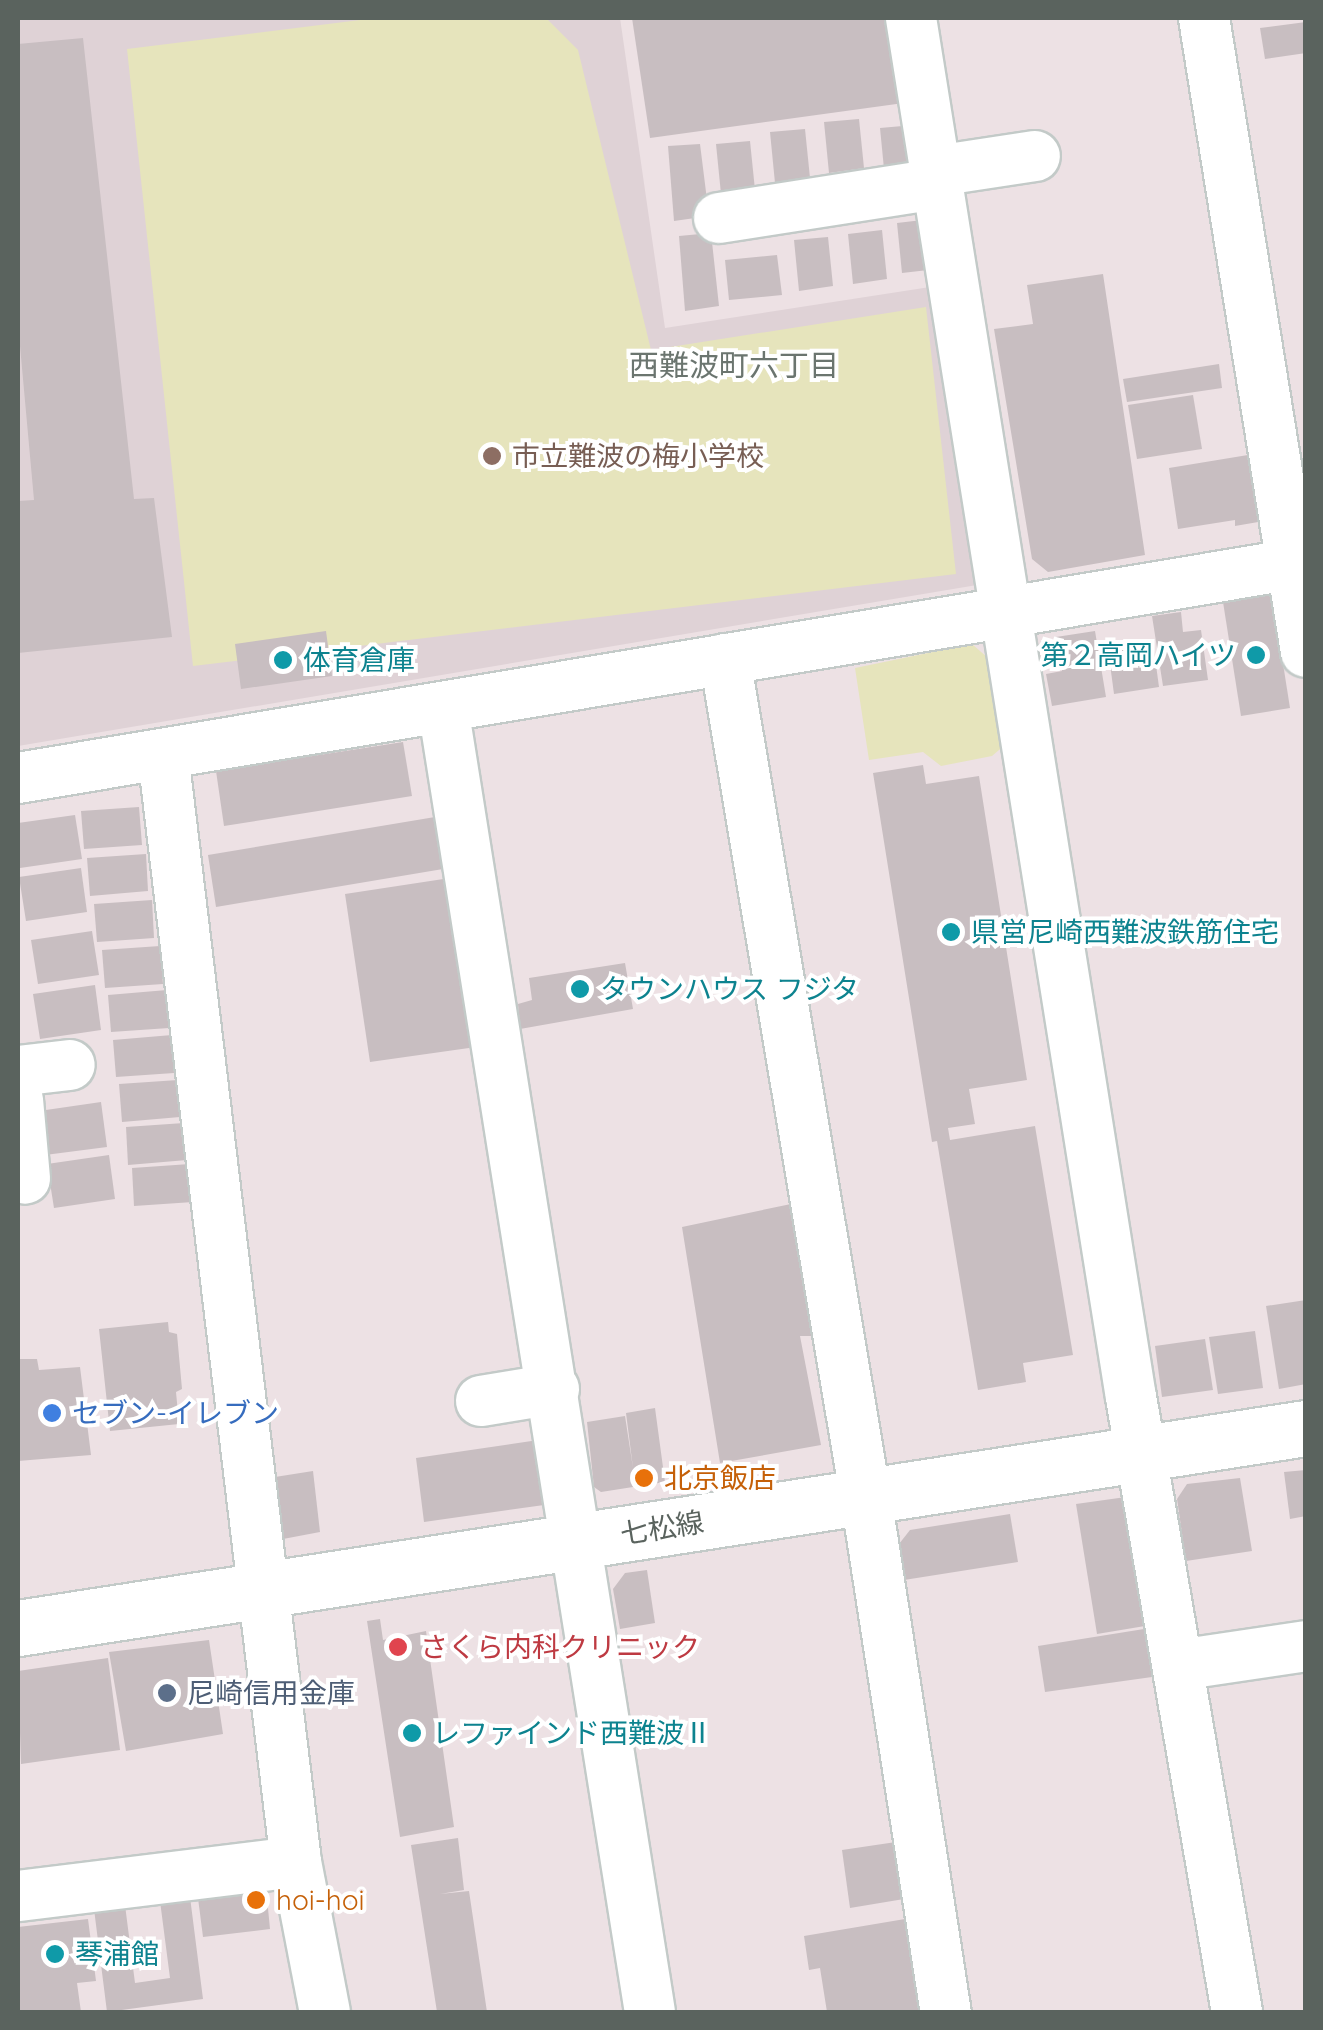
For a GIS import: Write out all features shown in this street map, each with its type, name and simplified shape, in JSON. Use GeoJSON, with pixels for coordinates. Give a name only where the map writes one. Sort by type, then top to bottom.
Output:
{"type":"FeatureCollection","features":[{"type":"Feature","properties":{"kind":"street"},"geometry":{"type":"LineString","coordinates":[[911,18],[1141,1454],[1237,2012]]}},
{"type":"Feature","properties":{"kind":"street"},"geometry":{"type":"LineString","coordinates":[[1204,18],[1299,564],[1306,652]]}},
{"type":"Feature","properties":{"kind":"street"},"geometry":{"type":"LineString","coordinates":[[719,218],[1034,156]]}},
{"type":"Feature","properties":{"kind":"street"},"geometry":{"type":"LineString","coordinates":[[18,778],[1299,564]]}},
{"type":"Feature","properties":{"kind":"street"},"geometry":{"type":"LineString","coordinates":[[725,658],[866,1497],[946,2012]]}},
{"type":"Feature","properties":{"kind":"street"},"geometry":{"type":"LineString","coordinates":[[443,707],[579,1541],[650,2012]]}},
{"type":"Feature","properties":{"kind":"street"},"geometry":{"type":"LineString","coordinates":[[162,755],[266,1586],[296,1862],[325,2012]]}},
{"type":"Feature","properties":{"kind":"street"},"geometry":{"type":"LineString","coordinates":[[18,1071],[70,1066]]}},
{"type":"Feature","properties":{"kind":"street"},"geometry":{"type":"LineString","coordinates":[[18,1100],[25,1180]]}},
{"type":"Feature","properties":{"kind":"street"},"geometry":{"type":"LineString","coordinates":[[481,1401],[554,1389]]}},
{"type":"Feature","properties":{"kind":"street","name":"七松線"},"geometry":{"type":"LineString","coordinates":[[18,1628],[266,1586],[1306,1428]]}},
{"type":"Feature","properties":{"kind":"street"},"geometry":{"type":"LineString","coordinates":[[1178,1664],[1306,1646]]}},
{"type":"Feature","properties":{"kind":"street"},"geometry":{"type":"LineString","coordinates":[[18,1896],[296,1862]]}},
{"type":"Feature","properties":{"kind":"shaded area","name":"市立難波の梅小学校"},"geometry":{"type":"Polygon","coordinates":[[[18,18],[620,18],[665,328],[943,285],[983,584],[18,746],[18,18]]]}},
{"type":"Feature","properties":{"kind":"shaded area","name":"市立難波の梅小学校"},"geometry":{"type":"Polygon","coordinates":[[[376,18],[546,18],[578,50],[651,350],[926,307],[956,574],[193,666],[127,49],[376,18]]]}},
{"type":"Feature","properties":{"kind":"shaded area"},"geometry":{"type":"Polygon","coordinates":[[[972,644],[996,665],[1006,744],[992,756],[941,766],[923,752],[869,760],[855,668],[972,644]]]}},
{"type":"Feature","properties":{"kind":"building"},"geometry":{"type":"Polygon","coordinates":[[[632,18],[897,18],[911,102],[650,138],[632,18]]]}},
{"type":"Feature","properties":{"kind":"building"},"geometry":{"type":"Polygon","coordinates":[[[1306,22],[1306,53],[1265,59],[1260,28],[1306,22]]]}},
{"type":"Feature","properties":{"kind":"building"},"geometry":{"type":"Polygon","coordinates":[[[83,38],[134,499],[154,498],[172,637],[18,653],[18,501],[34,500],[18,324],[18,44],[83,38]]]}},
{"type":"Feature","properties":{"kind":"building"},"geometry":{"type":"Polygon","coordinates":[[[859,119],[864,168],[829,173],[824,122],[859,119]]]}},
{"type":"Feature","properties":{"kind":"building"},"geometry":{"type":"Polygon","coordinates":[[[914,125],[919,174],[885,179],[880,128],[914,125]]]}},
{"type":"Feature","properties":{"kind":"building"},"geometry":{"type":"Polygon","coordinates":[[[805,129],[810,178],[775,183],[770,132],[805,129]]]}},
{"type":"Feature","properties":{"kind":"building"},"geometry":{"type":"Polygon","coordinates":[[[750,141],[755,190],[721,194],[716,144],[750,141]]]}},
{"type":"Feature","properties":{"kind":"building"},"geometry":{"type":"Polygon","coordinates":[[[700,144],[709,216],[674,221],[668,146],[700,144]]]}},
{"type":"Feature","properties":{"kind":"building"},"geometry":{"type":"Polygon","coordinates":[[[931,219],[937,269],[902,273],[897,223],[931,219]]]}},
{"type":"Feature","properties":{"kind":"building"},"geometry":{"type":"Polygon","coordinates":[[[882,230],[887,279],[853,284],[848,234],[882,230]]]}},
{"type":"Feature","properties":{"kind":"building"},"geometry":{"type":"Polygon","coordinates":[[[711,233],[719,306],[685,311],[679,236],[711,233]]]}},
{"type":"Feature","properties":{"kind":"building"},"geometry":{"type":"Polygon","coordinates":[[[828,237],[833,286],[799,291],[794,240],[828,237]]]}},
{"type":"Feature","properties":{"kind":"building"},"geometry":{"type":"Polygon","coordinates":[[[777,255],[782,295],[729,300],[725,260],[777,255]]]}},
{"type":"Feature","properties":{"kind":"building"},"geometry":{"type":"Polygon","coordinates":[[[1103,274],[1145,555],[1048,572],[1032,559],[994,329],[1033,324],[1027,285],[1103,274]]]}},
{"type":"Feature","properties":{"kind":"building"},"geometry":{"type":"Polygon","coordinates":[[[1219,364],[1222,388],[1127,402],[1123,379],[1219,364]]]}},
{"type":"Feature","properties":{"kind":"building"},"geometry":{"type":"Polygon","coordinates":[[[1193,395],[1202,449],[1137,459],[1128,405],[1193,395]]]}},
{"type":"Feature","properties":{"kind":"building"},"geometry":{"type":"Polygon","coordinates":[[[1254,454],[1264,521],[1235,526],[1235,520],[1178,529],[1169,468],[1254,454]]]}},
{"type":"Feature","properties":{"kind":"building","name":"第２高岡ハイツ"},"geometry":{"type":"Polygon","coordinates":[[[1272,594],[1290,708],[1241,716],[1223,602],[1272,594]]]}},
{"type":"Feature","properties":{"kind":"building"},"geometry":{"type":"Polygon","coordinates":[[[1181,612],[1183,632],[1201,630],[1208,680],[1163,686],[1152,616],[1181,612]]]}},
{"type":"Feature","properties":{"kind":"building","name":"体育倉庫"},"geometry":{"type":"Polygon","coordinates":[[[326,631],[332,676],[241,689],[235,644],[326,631]]]}},
{"type":"Feature","properties":{"kind":"building"},"geometry":{"type":"Polygon","coordinates":[[[1095,631],[1106,697],[1052,706],[1046,674],[1062,671],[1056,637],[1095,631]]]}},
{"type":"Feature","properties":{"kind":"building"},"geometry":{"type":"Polygon","coordinates":[[[1153,643],[1159,687],[1114,694],[1108,649],[1153,643]]]}},
{"type":"Feature","properties":{"kind":"building"},"geometry":{"type":"Polygon","coordinates":[[[403,742],[412,796],[224,826],[216,771],[403,742]]]}},
{"type":"Feature","properties":{"kind":"building"},"geometry":{"type":"Polygon","coordinates":[[[923,765],[926,784],[979,776],[1027,1080],[969,1089],[975,1124],[948,1128],[950,1140],[1035,1126],[1073,1355],[1023,1363],[1026,1382],[978,1390],[937,1141],[932,1142],[873,773],[923,765]]]}},
{"type":"Feature","properties":{"kind":"building"},"geometry":{"type":"Polygon","coordinates":[[[139,807],[142,845],[84,849],[81,811],[139,807]]]}},
{"type":"Feature","properties":{"kind":"building"},"geometry":{"type":"Polygon","coordinates":[[[75,815],[82,859],[20,868],[18,823],[75,815]]]}},
{"type":"Feature","properties":{"kind":"building"},"geometry":{"type":"Polygon","coordinates":[[[435,817],[443,869],[216,907],[208,855],[435,817]]]}},
{"type":"Feature","properties":{"kind":"building"},"geometry":{"type":"Polygon","coordinates":[[[146,854],[148,891],[90,896],[87,858],[146,854]]]}},
{"type":"Feature","properties":{"kind":"building"},"geometry":{"type":"Polygon","coordinates":[[[81,868],[87,912],[26,921],[19,877],[81,868]]]}},
{"type":"Feature","properties":{"kind":"building"},"geometry":{"type":"Polygon","coordinates":[[[450,878],[476,1047],[370,1062],[345,894],[450,878]]]}},
{"type":"Feature","properties":{"kind":"building"},"geometry":{"type":"Polygon","coordinates":[[[152,900],[154,938],[97,942],[94,904],[152,900]]]}},
{"type":"Feature","properties":{"kind":"building"},"geometry":{"type":"Polygon","coordinates":[[[92,931],[99,975],[38,984],[31,940],[92,931]]]}},
{"type":"Feature","properties":{"kind":"building"},"geometry":{"type":"Polygon","coordinates":[[[160,946],[163,984],[105,988],[102,950],[160,946]]]}},
{"type":"Feature","properties":{"kind":"building","name":"タウンハウス フジタ"},"geometry":{"type":"Polygon","coordinates":[[[625,963],[633,1009],[520,1029],[518,1004],[532,1000],[529,978],[625,963]]]}},
{"type":"Feature","properties":{"kind":"building"},"geometry":{"type":"Polygon","coordinates":[[[95,985],[101,1030],[40,1039],[33,994],[95,985]]]}},
{"type":"Feature","properties":{"kind":"building"},"geometry":{"type":"Polygon","coordinates":[[[167,990],[169,1028],[111,1032],[108,995],[167,990]]]}},
{"type":"Feature","properties":{"kind":"building"},"geometry":{"type":"Polygon","coordinates":[[[172,1035],[174,1073],[116,1077],[113,1040],[172,1035]]]}},
{"type":"Feature","properties":{"kind":"building"},"geometry":{"type":"Polygon","coordinates":[[[178,1080],[180,1117],[122,1122],[119,1084],[178,1080]]]}},
{"type":"Feature","properties":{"kind":"building"},"geometry":{"type":"Polygon","coordinates":[[[101,1102],[107,1147],[45,1155],[39,1111],[101,1102]]]}},
{"type":"Feature","properties":{"kind":"building"},"geometry":{"type":"Polygon","coordinates":[[[184,1123],[187,1160],[128,1165],[126,1127],[184,1123]]]}},
{"type":"Feature","properties":{"kind":"building"},"geometry":{"type":"Polygon","coordinates":[[[109,1155],[115,1199],[54,1208],[47,1164],[109,1155]]]}},
{"type":"Feature","properties":{"kind":"building"},"geometry":{"type":"Polygon","coordinates":[[[190,1164],[193,1202],[134,1206],[132,1168],[190,1164]]]}},
{"type":"Feature","properties":{"kind":"building"},"geometry":{"type":"Polygon","coordinates":[[[791,1204],[814,1336],[800,1336],[821,1445],[720,1463],[682,1227],[791,1204]]]}},
{"type":"Feature","properties":{"kind":"building"},"geometry":{"type":"Polygon","coordinates":[[[1306,1300],[1306,1384],[1279,1389],[1266,1306],[1306,1300]]]}},
{"type":"Feature","properties":{"kind":"building"},"geometry":{"type":"Polygon","coordinates":[[[168,1322],[169,1332],[177,1334],[182,1389],[176,1392],[179,1424],[110,1431],[99,1329],[168,1322]]]}},
{"type":"Feature","properties":{"kind":"building"},"geometry":{"type":"Polygon","coordinates":[[[1255,1331],[1263,1388],[1218,1394],[1209,1337],[1255,1331]]]}},
{"type":"Feature","properties":{"kind":"building"},"geometry":{"type":"Polygon","coordinates":[[[1205,1339],[1213,1390],[1162,1397],[1155,1346],[1205,1339]]]}},
{"type":"Feature","properties":{"kind":"building","name":"セブン-イレブン"},"geometry":{"type":"Polygon","coordinates":[[[18,1359],[37,1359],[39,1370],[80,1367],[91,1455],[18,1461],[18,1359]]]}},
{"type":"Feature","properties":{"kind":"building"},"geometry":{"type":"Polygon","coordinates":[[[655,1408],[665,1482],[601,1492],[594,1487],[587,1422],[625,1416],[633,1468],[626,1413],[655,1408]]]}},
{"type":"Feature","properties":{"kind":"building"},"geometry":{"type":"Polygon","coordinates":[[[545,1439],[553,1492],[544,1505],[424,1522],[416,1458],[545,1439]]]}},
{"type":"Feature","properties":{"kind":"building"},"geometry":{"type":"Polygon","coordinates":[[[1306,1470],[1306,1516],[1290,1519],[1284,1472],[1306,1470]]]}},
{"type":"Feature","properties":{"kind":"building"},"geometry":{"type":"Polygon","coordinates":[[[313,1471],[320,1532],[283,1539],[275,1477],[313,1471]]]}},
{"type":"Feature","properties":{"kind":"building"},"geometry":{"type":"Polygon","coordinates":[[[1240,1478],[1252,1551],[1186,1561],[1177,1499],[1187,1484],[1240,1478]]]}},
{"type":"Feature","properties":{"kind":"building"},"geometry":{"type":"Polygon","coordinates":[[[1126,1497],[1157,1624],[1097,1634],[1076,1504],[1126,1497]]]}},
{"type":"Feature","properties":{"kind":"building"},"geometry":{"type":"Polygon","coordinates":[[[1010,1514],[1018,1562],[904,1580],[899,1544],[910,1530],[1010,1514]]]}},
{"type":"Feature","properties":{"kind":"building"},"geometry":{"type":"Polygon","coordinates":[[[647,1570],[655,1623],[620,1629],[613,1589],[625,1573],[647,1570]]]}},
{"type":"Feature","properties":{"kind":"building","name":"レファインド西難波Ⅱ"},"geometry":{"type":"Polygon","coordinates":[[[380,1619],[383,1640],[426,1631],[454,1827],[400,1837],[367,1621],[380,1619]]]}},
{"type":"Feature","properties":{"kind":"building"},"geometry":{"type":"Polygon","coordinates":[[[1144,1629],[1152,1677],[1045,1692],[1038,1646],[1144,1629]]]}},
{"type":"Feature","properties":{"kind":"building","name":"尼崎信用金庫"},"geometry":{"type":"Polygon","coordinates":[[[209,1640],[223,1734],[126,1751],[109,1652],[209,1640]]]}},
{"type":"Feature","properties":{"kind":"building"},"geometry":{"type":"Polygon","coordinates":[[[108,1658],[120,1750],[21,1764],[18,1671],[108,1658]]]}},
{"type":"Feature","properties":{"kind":"building"},"geometry":{"type":"Polygon","coordinates":[[[458,1838],[464,1890],[440,1894],[469,1891],[487,2012],[437,2012],[411,1845],[458,1838]]]}},
{"type":"Feature","properties":{"kind":"building"},"geometry":{"type":"Polygon","coordinates":[[[896,1842],[904,1899],[850,1908],[842,1850],[896,1842]]]}},
{"type":"Feature","properties":{"kind":"building"},"geometry":{"type":"Polygon","coordinates":[[[266,1888],[270,1929],[203,1937],[198,1898],[266,1888]]]}},
{"type":"Feature","properties":{"kind":"building"},"geometry":{"type":"Polygon","coordinates":[[[190,1897],[203,1999],[107,2012],[94,1909],[125,1905],[135,1983],[170,1978],[160,1901],[190,1897]]]}},
{"type":"Feature","properties":{"kind":"building","name":"琴浦館"},"geometry":{"type":"Polygon","coordinates":[[[88,1919],[96,1981],[77,1983],[81,2012],[18,2012],[18,1927],[88,1919]]]}},
{"type":"Feature","properties":{"kind":"building"},"geometry":{"type":"Polygon","coordinates":[[[905,1919],[920,2012],[827,2012],[820,1968],[809,1970],[804,1936],[905,1919]]]}},
{"type":"Feature","properties":{"kind":"place","name":"市立難波の梅小学校"},"geometry":{"type":"Point","coordinates":[492,456]}},
{"type":"Feature","properties":{"kind":"place","name":"第２高岡ハイツ"},"geometry":{"type":"Point","coordinates":[1256,655]}},
{"type":"Feature","properties":{"kind":"place","name":"体育倉庫"},"geometry":{"type":"Point","coordinates":[283,660]}},
{"type":"Feature","properties":{"kind":"place","name":"県営尼崎西難波鉄筋住宅"},"geometry":{"type":"Point","coordinates":[951,932]}},
{"type":"Feature","properties":{"kind":"place","name":"タウンハウス フジタ"},"geometry":{"type":"Point","coordinates":[580,989]}},
{"type":"Feature","properties":{"kind":"place","name":"セブン-イレブン"},"geometry":{"type":"Point","coordinates":[52,1413]}},
{"type":"Feature","properties":{"kind":"place","name":"北京飯店"},"geometry":{"type":"Point","coordinates":[644,1478]}},
{"type":"Feature","properties":{"kind":"place","name":"さくら内科クリニック"},"geometry":{"type":"Point","coordinates":[398,1647]}},
{"type":"Feature","properties":{"kind":"place","name":"尼崎信用金庫"},"geometry":{"type":"Point","coordinates":[167,1693]}},
{"type":"Feature","properties":{"kind":"place","name":"レファインド西難波Ⅱ"},"geometry":{"type":"Point","coordinates":[412,1733]}},
{"type":"Feature","properties":{"kind":"place","name":"hoi-hoi"},"geometry":{"type":"Point","coordinates":[256,1900]}},
{"type":"Feature","properties":{"kind":"place","name":"琴浦館"},"geometry":{"type":"Point","coordinates":[55,1954]}},
{"type":"Feature","properties":{"kind":"district","name":"西難波町六丁目"},"geometry":{"type":"Point","coordinates":[734,365]}}]}
